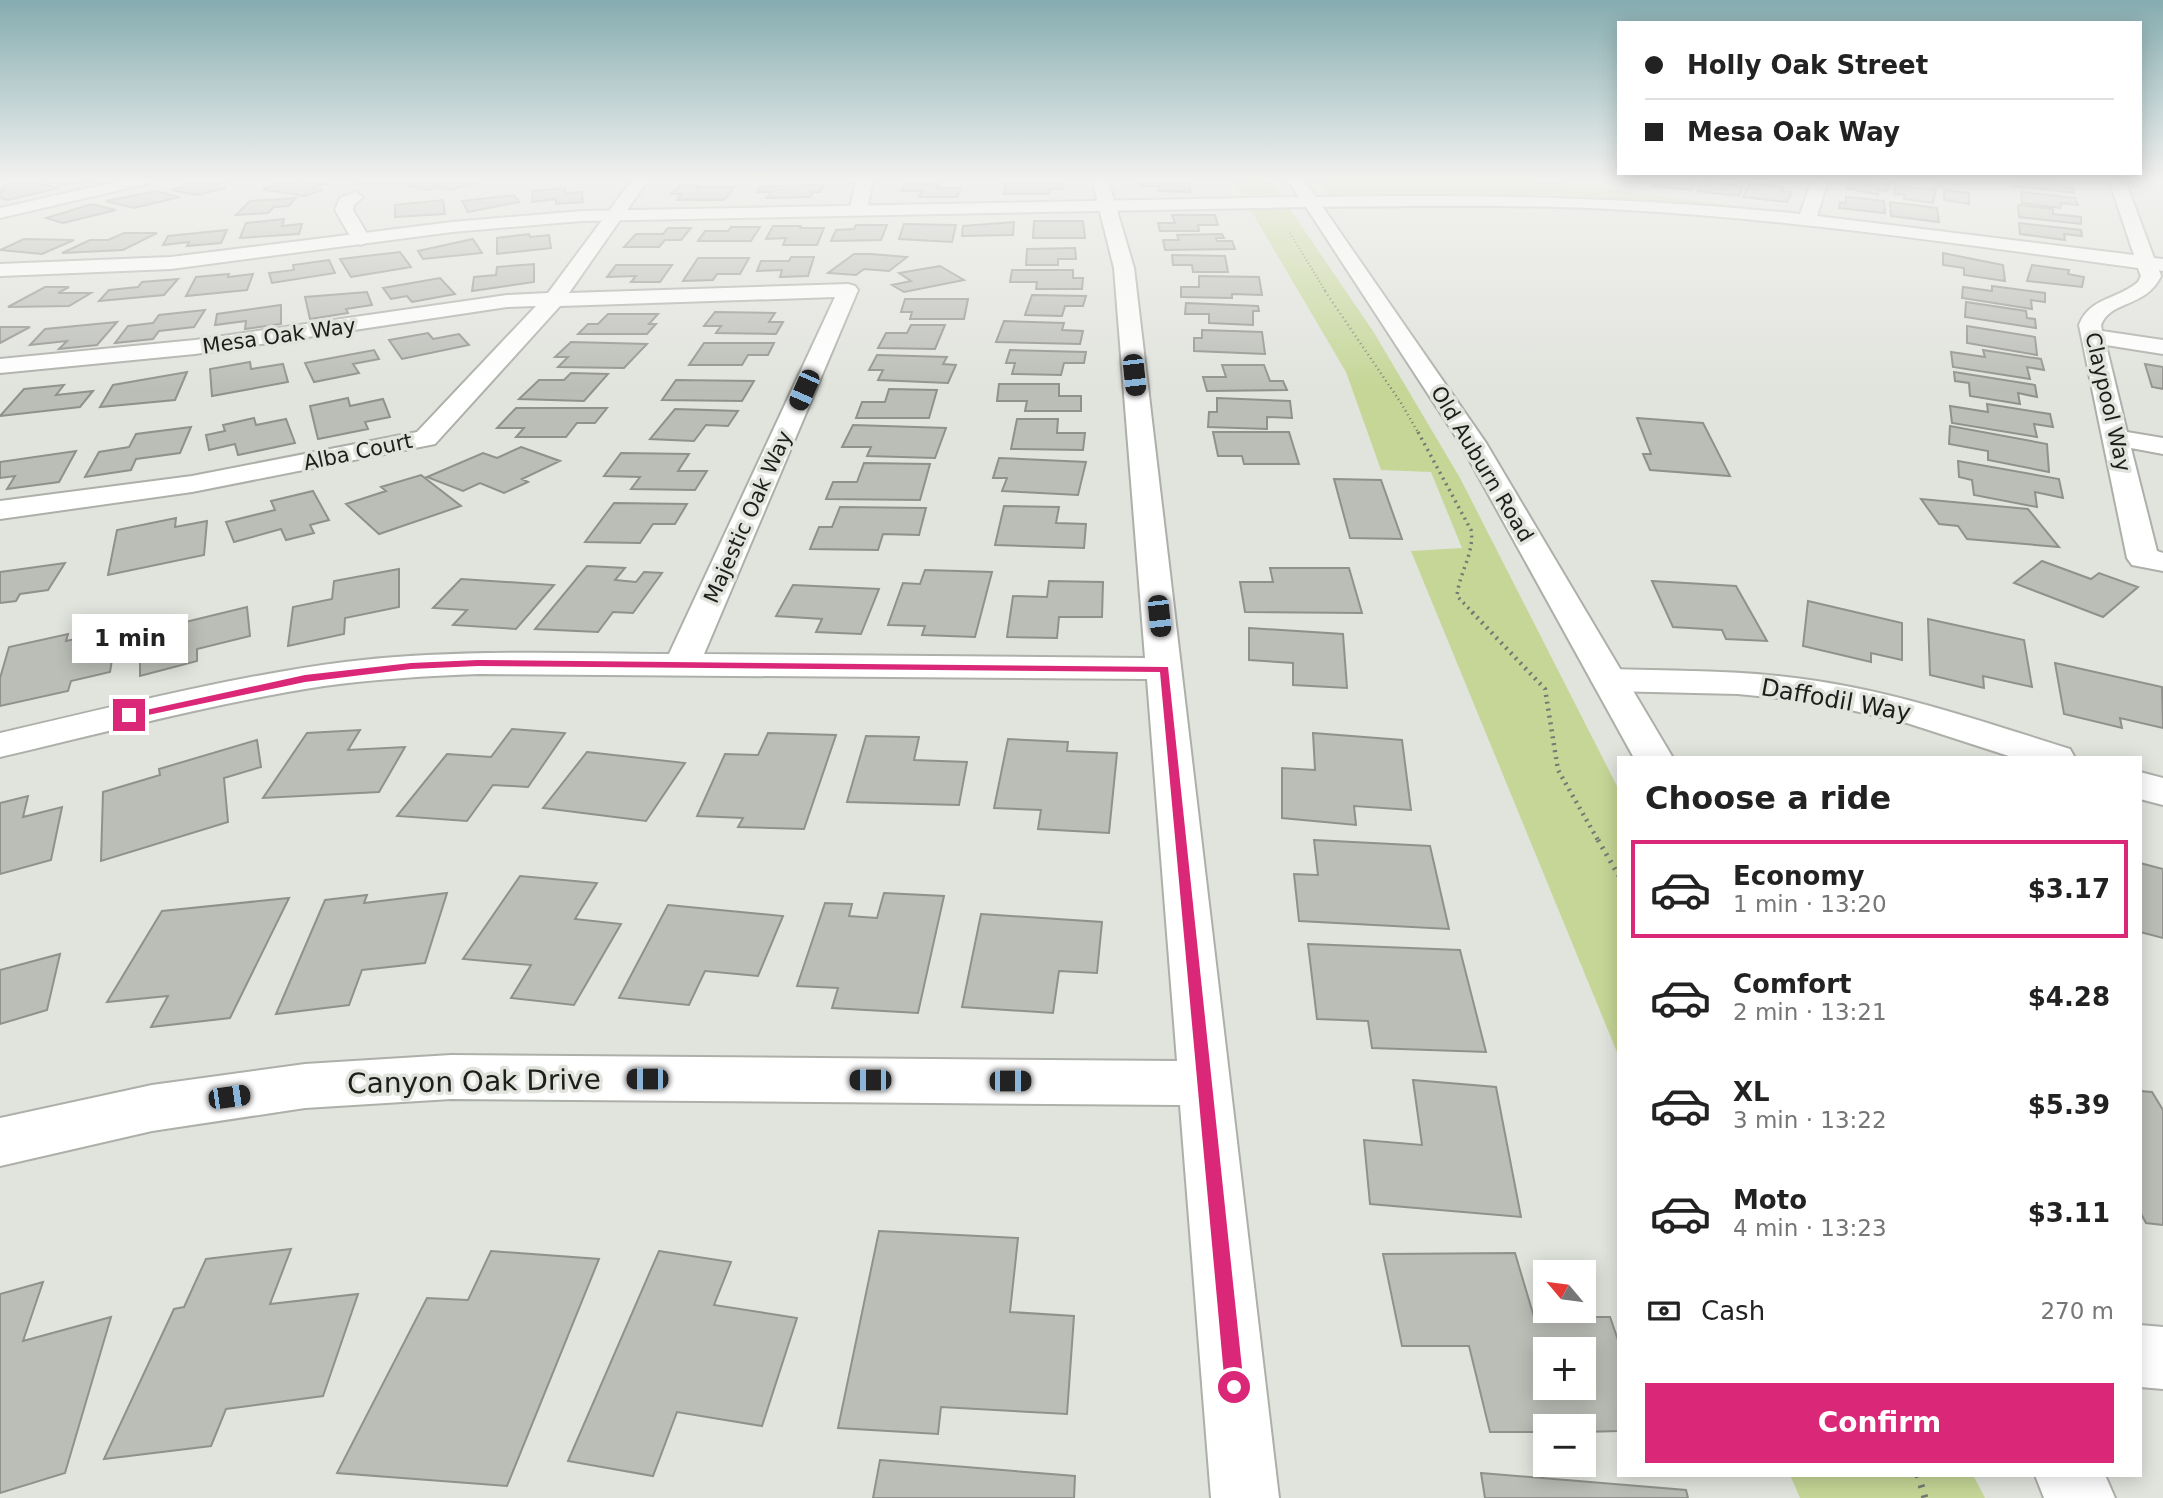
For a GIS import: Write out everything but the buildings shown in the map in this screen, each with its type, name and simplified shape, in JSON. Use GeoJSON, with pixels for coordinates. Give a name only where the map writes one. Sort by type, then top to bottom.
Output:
{"type":"FeatureCollection","features":[{"type":"Feature","properties":{"kind":"street"},"geometry":{"type":"LineString","coordinates":[[0,270],[171,263],[275,250]]}},
{"type":"Feature","properties":{"kind":"street","name":"Alba Court"},"geometry":{"type":"LineString","coordinates":[[0,510],[192,484],[426,438],[556,297],[591,250]]}},
{"type":"Feature","properties":{"kind":"street"},"geometry":{"type":"LineString","coordinates":[[1119,250],[1124,268],[1245,1498]]}},
{"type":"Feature","properties":{"kind":"street","name":"Old Auburn Road"},"geometry":{"type":"LineString","coordinates":[[1343,250],[1473,443],[1653,756]]}},
{"type":"Feature","properties":{"kind":"street"},"geometry":{"type":"LineString","coordinates":[[2055,250],[2155,264]]}},
{"type":"Feature","properties":{"kind":"street","name":"Claypool Way"},"geometry":{"type":"LineString","coordinates":[[2155,264],[2148,284],[2139,292],[2094,314],[2090,325],[2118,438],[2143,558],[2163,562]]}},
{"type":"Feature","properties":{"kind":"street","name":"Majestic Oak Way"},"geometry":{"type":"LineString","coordinates":[[556,297],[848,290],[682,665]]}},
{"type":"Feature","properties":{"kind":"street","name":"Mesa Oak Way"},"geometry":{"type":"LineString","coordinates":[[0,366],[195,348],[480,304],[556,297]]}},
{"type":"Feature","properties":{"kind":"street"},"geometry":{"type":"LineString","coordinates":[[2092,336],[2163,347]]}},
{"type":"Feature","properties":{"kind":"street"},"geometry":{"type":"LineString","coordinates":[[2118,438],[2163,446]]}},
{"type":"Feature","properties":{"kind":"street"},"geometry":{"type":"LineString","coordinates":[[0,745],[232,692],[358,672],[478,663],[1164,669]]}},
{"type":"Feature","properties":{"kind":"street","name":"Daffodil Way"},"geometry":{"type":"LineString","coordinates":[[1609,680],[1745,684],[1837,695],[1936,719],[2050,756]]}},
{"type":"Feature","properties":{"kind":"street"},"geometry":{"type":"LineString","coordinates":[[2142,786],[2163,792]]}},
{"type":"Feature","properties":{"kind":"street","name":"Canyon Oak Drive"},"geometry":{"type":"LineString","coordinates":[[0,1142],[152,1108],[305,1086],[451,1077],[1206,1083]]}},
{"type":"Feature","properties":{"kind":"street"},"geometry":{"type":"LineString","coordinates":[[2142,1356],[2163,1358]]}},
{"type":"Feature","properties":{"kind":"street"},"geometry":{"type":"LineString","coordinates":[[2069,1477],[2081,1498]]}},
{"type":"Feature","properties":{"kind":"path"},"geometry":{"type":"LineString","coordinates":[[1300,250],[1341,317],[1401,403],[1468,521],[1472,534],[1472,551],[1458,577],[1457,596],[1545,689],[1558,770],[1617,873]]}},
{"type":"Feature","properties":{"kind":"path"},"geometry":{"type":"LineString","coordinates":[[1919,1477],[1924,1498]]}},
{"type":"Feature","properties":{"kind":"green space"},"geometry":{"type":"Polygon","coordinates":[[[1274,250],[1318,250],[1373,331],[1460,478],[1617,786],[1617,1052],[1411,551],[1462,548],[1431,472],[1381,470],[1346,372],[1274,250]]]}},
{"type":"Feature","properties":{"kind":"green space"},"geometry":{"type":"Polygon","coordinates":[[[1791,1477],[1974,1477],[1985,1498],[1800,1498],[1791,1477]]]}},
{"type":"Feature","properties":{"kind":"route"},"geometry":{"type":"LineString","coordinates":[[129,715],[305,678],[411,666],[478,663],[1164,669],[1234,1387]]}}]}
